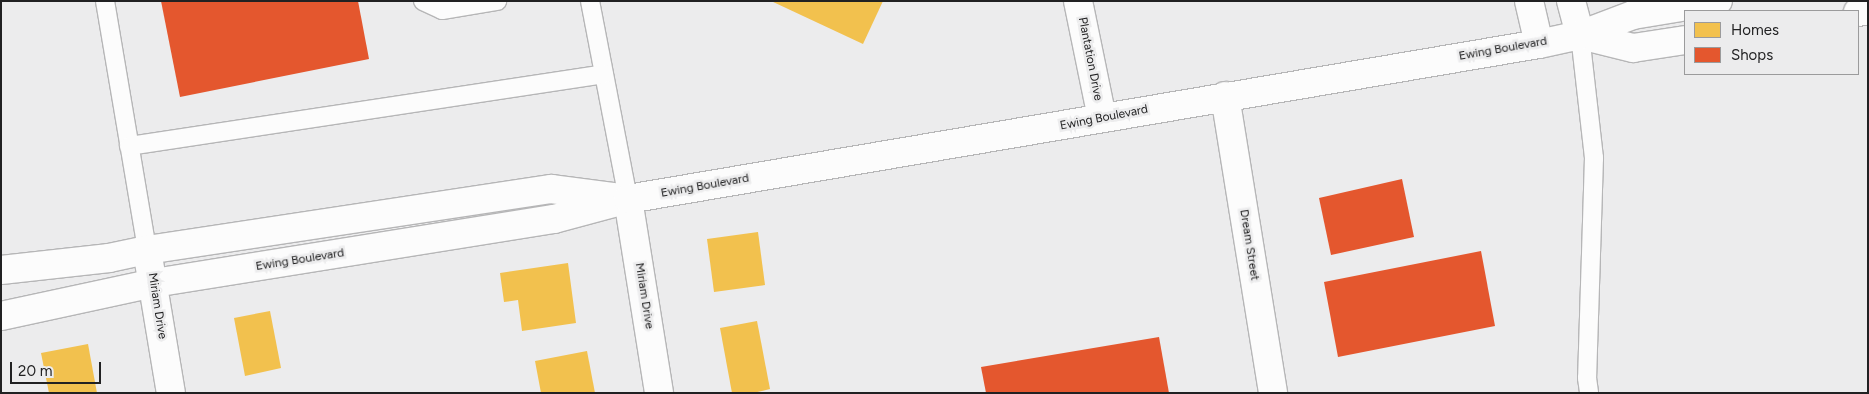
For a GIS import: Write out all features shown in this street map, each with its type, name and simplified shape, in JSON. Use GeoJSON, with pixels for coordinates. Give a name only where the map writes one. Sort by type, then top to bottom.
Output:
{"type":"FeatureCollection","features":[{"type":"Feature","properties":{"kind":"street","name":"Plantation Drive"},"geometry":{"type":"LineString","coordinates":[[1078,1],[1102,118]]}},
{"type":"Feature","properties":{"kind":"street"},"geometry":{"type":"LineString","coordinates":[[1529,1],[1539,44]]}},
{"type":"Feature","properties":{"kind":"street"},"geometry":{"type":"LineString","coordinates":[[1571,1],[1580,35]]}},
{"type":"Feature","properties":{"kind":"street","name":"Ewing Boulevard"},"geometry":{"type":"LineString","coordinates":[[1,316],[154,283],[554,219],[628,199],[1539,44],[1580,35],[1633,15],[1718,1]]}},
{"type":"Feature","properties":{"kind":"street","name":"Ewing Boulevard"},"geometry":{"type":"LineString","coordinates":[[1580,35],[1633,48],[1684,40]]}},
{"type":"Feature","properties":{"kind":"street","name":"Dream Street"},"geometry":{"type":"LineString","coordinates":[[1225,96],[1273,393]]}},
{"type":"Feature","properties":{"kind":"street","name":"Ewing Boulevard"},"geometry":{"type":"LineString","coordinates":[[1,270],[109,258],[147,250],[551,189],[628,199]]}},
{"type":"Feature","properties":{"kind":"street","name":"Miriam Drive"},"geometry":{"type":"LineString","coordinates":[[628,199],[659,393]]}},
{"type":"Feature","properties":{"kind":"street","name":"Miriam Drive"},"geometry":{"type":"LineString","coordinates":[[147,250],[171,393]]}},
{"type":"Feature","properties":{"kind":"lane"},"geometry":{"type":"LineString","coordinates":[[104,1],[147,250]]}},
{"type":"Feature","properties":{"kind":"lane"},"geometry":{"type":"LineString","coordinates":[[422,1],[442,10],[496,1]]}},
{"type":"Feature","properties":{"kind":"lane"},"geometry":{"type":"LineString","coordinates":[[590,1],[628,199]]}},
{"type":"Feature","properties":{"kind":"lane"},"geometry":{"type":"LineString","coordinates":[[1580,35],[1594,158],[1587,378],[1589,393]]}},
{"type":"Feature","properties":{"kind":"lane"},"geometry":{"type":"LineString","coordinates":[[129,146],[604,74]]}},
{"type":"Feature","properties":{"kind":"building: Homes"},"geometry":{"type":"Polygon","coordinates":[[[771,1],[883,1],[863,44],[771,1]]]}},
{"type":"Feature","properties":{"kind":"building: Homes"},"geometry":{"type":"Polygon","coordinates":[[[758,232],[765,285],[714,292],[707,239],[758,232]]]}},
{"type":"Feature","properties":{"kind":"building: Homes"},"geometry":{"type":"Polygon","coordinates":[[[568,263],[576,323],[522,331],[518,300],[504,302],[500,273],[568,263]]]}},
{"type":"Feature","properties":{"kind":"building: Homes"},"geometry":{"type":"Polygon","coordinates":[[[270,311],[281,368],[245,376],[234,318],[270,311]]]}},
{"type":"Feature","properties":{"kind":"building: Homes"},"geometry":{"type":"Polygon","coordinates":[[[757,321],[770,389],[753,393],[732,393],[720,328],[757,321]]]}},
{"type":"Feature","properties":{"kind":"building: Homes"},"geometry":{"type":"Polygon","coordinates":[[[88,344],[97,393],[49,393],[41,353],[88,344]]]}},
{"type":"Feature","properties":{"kind":"building: Homes"},"geometry":{"type":"Polygon","coordinates":[[[587,351],[595,393],[541,393],[535,361],[587,351]]]}},
{"type":"Feature","properties":{"kind":"building: Shops"},"geometry":{"type":"Polygon","coordinates":[[[161,1],[358,1],[369,59],[180,97],[161,1]]]}},
{"type":"Feature","properties":{"kind":"building: Shops"},"geometry":{"type":"Polygon","coordinates":[[[1402,179],[1414,237],[1331,255],[1319,198],[1402,179]]]}},
{"type":"Feature","properties":{"kind":"building: Shops"},"geometry":{"type":"Polygon","coordinates":[[[1481,251],[1495,326],[1338,357],[1324,282],[1481,251]]]}},
{"type":"Feature","properties":{"kind":"building: Shops"},"geometry":{"type":"Polygon","coordinates":[[[1159,337],[1169,393],[986,393],[981,367],[1159,337]]]}}]}
